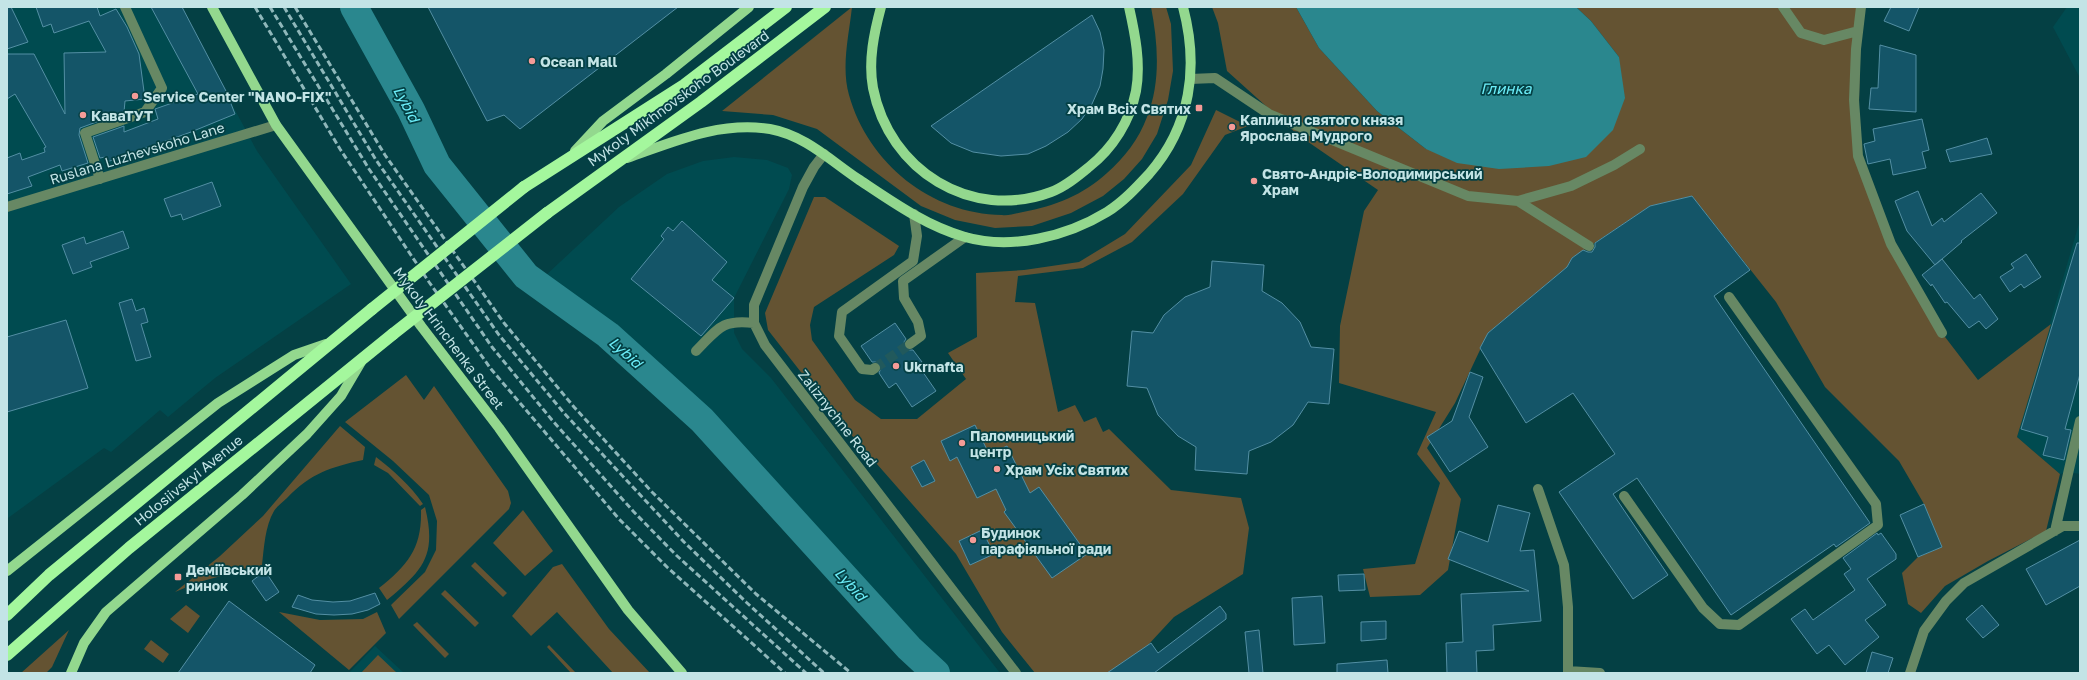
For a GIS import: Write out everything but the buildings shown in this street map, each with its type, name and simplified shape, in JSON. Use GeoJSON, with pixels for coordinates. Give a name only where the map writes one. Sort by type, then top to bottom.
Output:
{"type":"FeatureCollection","features":[{"type":"Feature","properties":{"kind":"highway","name":"Mykoly Mikhnovskoho Boulevard"},"geometry":{"type":"LineString","coordinates":[[372,309],[524,187],[684,85],[786,7]]}},
{"type":"Feature","properties":{"kind":"highway","name":"Mykoly Mikhnovskoho Boulevard"},"geometry":{"type":"LineString","coordinates":[[393,334],[547,213],[700,102],[825,7]]}},
{"type":"Feature","properties":{"kind":"highway","name":"Holosiivskyi Avenue"},"geometry":{"type":"LineString","coordinates":[[7,615],[49,575],[372,309]]}},
{"type":"Feature","properties":{"kind":"highway","name":"Holosiivskyi Avenue"},"geometry":{"type":"LineString","coordinates":[[7,655],[129,548],[393,334]]}},
{"type":"Feature","properties":{"kind":"main road","name":"Mykoly Hrinchenka Street"},"geometry":{"type":"LineString","coordinates":[[212,7],[276,126],[421,326],[499,428],[628,610],[682,673]]}},
{"type":"Feature","properties":{"kind":"main road"},"geometry":{"type":"LineString","coordinates":[[569,157],[603,121],[666,74],[749,7]]}},
{"type":"Feature","properties":{"kind":"main road"},"geometry":{"type":"LineString","coordinates":[[881,7],[872,45],[872,86],[883,121],[898,147],[912,164],[937,182],[954,190],[978,198],[1002,201],[1027,199],[1053,191],[1076,178],[1097,161],[1115,141],[1128,118],[1136,91],[1138,61],[1129,7]]}},
{"type":"Feature","properties":{"kind":"main road"},"geometry":{"type":"LineString","coordinates":[[617,162],[698,133],[738,126],[771,129],[807,142],[854,176],[914,214],[965,237],[1018,241],[1048,236],[1078,227],[1108,212],[1133,192],[1158,164],[1175,138],[1186,106],[1190,79],[1189,30],[1183,7]]}},
{"type":"Feature","properties":{"kind":"main road"},"geometry":{"type":"LineString","coordinates":[[7,571],[218,403],[294,355],[332,342]]}},
{"type":"Feature","properties":{"kind":"main road"},"geometry":{"type":"LineString","coordinates":[[71,673],[84,644],[106,612],[242,495],[307,434],[341,396],[364,356]]}},
{"type":"Feature","properties":{"kind":"street"},"geometry":{"type":"LineString","coordinates":[[100,179],[85,133],[145,112],[162,88],[125,7]]}},
{"type":"Feature","properties":{"kind":"street"},"geometry":{"type":"LineString","coordinates":[[1783,7],[1801,33],[1824,40],[1858,30]]}},
{"type":"Feature","properties":{"kind":"street"},"geometry":{"type":"LineString","coordinates":[[1861,7],[1858,30],[1854,100],[1858,156],[1891,244],[1942,333]]}},
{"type":"Feature","properties":{"kind":"street"},"geometry":{"type":"LineString","coordinates":[[1190,79],[1215,78],[1269,114],[1468,196],[1518,201],[1570,186],[1614,165],[1640,150]]}},
{"type":"Feature","properties":{"kind":"street","name":"Ruslana Luzhevskoho Lane"},"geometry":{"type":"LineString","coordinates":[[7,207],[276,126]]}},
{"type":"Feature","properties":{"kind":"street","name":"Zaliznychne Road"},"geometry":{"type":"LineString","coordinates":[[824,154],[814,167],[803,187],[757,297],[754,305],[754,323],[765,345],[1016,673]]}},
{"type":"Feature","properties":{"kind":"street"},"geometry":{"type":"LineString","coordinates":[[1518,201],[1590,246]]}},
{"type":"Feature","properties":{"kind":"street"},"geometry":{"type":"LineString","coordinates":[[875,368],[872,370],[862,369],[839,336],[842,312],[913,261],[916,236],[914,214]]}},
{"type":"Feature","properties":{"kind":"street"},"geometry":{"type":"LineString","coordinates":[[910,344],[921,336],[918,322],[904,298],[903,281],[965,237]]}},
{"type":"Feature","properties":{"kind":"street"},"geometry":{"type":"LineString","coordinates":[[1624,496],[1703,608],[1720,624],[1739,625],[1878,525],[1876,504],[1729,297]]}},
{"type":"Feature","properties":{"kind":"street"},"geometry":{"type":"LineString","coordinates":[[696,351],[722,325],[737,321],[754,323]]}},
{"type":"Feature","properties":{"kind":"street"},"geometry":{"type":"LineString","coordinates":[[2055,531],[2080,421]]}},
{"type":"Feature","properties":{"kind":"street"},"geometry":{"type":"LineString","coordinates":[[1538,488],[1564,565],[1568,607],[1568,672],[1600,673]]}},
{"type":"Feature","properties":{"kind":"street"},"geometry":{"type":"LineString","coordinates":[[1910,673],[1924,631],[1946,601],[1964,584],[2063,526],[2080,526]]}},
{"type":"Feature","properties":{"kind":"shaded area"},"geometry":{"type":"Polygon","coordinates":[[[7,7],[180,7],[257,151],[351,284],[215,378],[168,417],[160,410],[111,452],[104,448],[8,518],[7,7]]]}},
{"type":"Feature","properties":{"kind":"shaded area"},"geometry":{"type":"Polygon","coordinates":[[[852,7],[846,51],[846,73],[849,95],[858,120],[871,142],[887,163],[906,180],[927,195],[951,205],[976,212],[1005,215],[1035,210],[1057,203],[1088,188],[1107,173],[1130,148],[1140,133],[1147,117],[1155,90],[1157,62],[1157,48],[1151,7],[1166,7],[1171,24],[1173,71],[1168,100],[1157,134],[1142,159],[1124,179],[1103,196],[1071,213],[1032,226],[995,228],[955,220],[921,206],[817,129],[773,115],[722,111],[852,7]]]}},
{"type":"Feature","properties":{"kind":"shaded area"},"geometry":{"type":"Polygon","coordinates":[[[1212,7],[1296,7],[1319,48],[1377,111],[1426,149],[1619,57],[1591,21],[1576,7],[1861,7],[1858,156],[1874,203],[1942,333],[1978,380],[2051,324],[2017,437],[2060,474],[2046,531],[1988,561],[1945,586],[1921,613],[1908,604],[1902,573],[1918,557],[1942,547],[1924,504],[1899,461],[1825,387],[1776,302],[1692,196],[1650,206],[1572,258],[1567,267],[1488,333],[1455,403],[1427,448],[1461,499],[1448,570],[1420,595],[1370,597],[1363,569],[1415,564],[1440,483],[1417,454],[1436,412],[1339,383],[1340,326],[1364,211],[1378,190],[1298,135],[1227,71],[1218,23],[1212,7]]]}},
{"type":"Feature","properties":{"kind":"shaded area"},"geometry":{"type":"Polygon","coordinates":[[[2067,7],[2080,7],[2080,78],[2053,27],[2067,7]]]}},
{"type":"Feature","properties":{"kind":"shaded area"},"geometry":{"type":"Polygon","coordinates":[[[1216,110],[1248,126],[1225,135],[1183,194],[1132,242],[1083,268],[1018,276],[1015,302],[1035,303],[1058,412],[1075,405],[1084,422],[1096,417],[1103,432],[1109,429],[1171,490],[1241,498],[1249,528],[1243,574],[1174,617],[1122,673],[1035,673],[1002,632],[956,554],[840,422],[768,330],[765,313],[814,197],[825,197],[899,246],[894,255],[814,307],[810,325],[812,340],[855,400],[881,419],[917,419],[966,379],[948,353],[977,337],[976,273],[1024,270],[1079,262],[1125,234],[1191,165],[1216,110]]]}},
{"type":"Feature","properties":{"kind":"shaded area"},"geometry":{"type":"Polygon","coordinates":[[[734,157],[767,160],[788,168],[792,175],[789,189],[734,298],[734,333],[742,349],[771,378],[1000,673],[941,673],[697,409],[544,277],[619,207],[667,174],[703,161],[734,157]]]}},
{"type":"Feature","properties":{"kind":"shaded area"},"geometry":{"type":"Polygon","coordinates":[[[2080,220],[2080,474],[2068,472],[2060,474],[2017,437],[2080,220]]]}},
{"type":"Feature","properties":{"kind":"shaded area"},"geometry":{"type":"Polygon","coordinates":[[[406,375],[424,400],[434,386],[508,491],[511,503],[509,509],[399,619],[391,605],[425,572],[436,550],[437,521],[429,495],[393,461],[345,422],[406,375]]]}},
{"type":"Feature","properties":{"kind":"shaded area"},"geometry":{"type":"Polygon","coordinates":[[[340,426],[365,447],[363,460],[341,465],[322,472],[304,482],[277,507],[271,517],[267,530],[262,565],[199,582],[175,592],[220,556],[263,516],[340,426]]]}},
{"type":"Feature","properties":{"kind":"shaded area"},"geometry":{"type":"Polygon","coordinates":[[[376,457],[413,491],[423,504],[420,506],[388,473],[374,465],[376,457]]]}},
{"type":"Feature","properties":{"kind":"shaded area"},"geometry":{"type":"Polygon","coordinates":[[[425,507],[429,538],[428,550],[424,561],[410,580],[387,600],[379,588],[398,571],[411,555],[419,535],[421,510],[425,507]]]}},
{"type":"Feature","properties":{"kind":"shaded area"},"geometry":{"type":"Polygon","coordinates":[[[523,510],[553,551],[525,576],[493,543],[523,510]]]}},
{"type":"Feature","properties":{"kind":"shaded area"},"geometry":{"type":"Polygon","coordinates":[[[475,562],[507,593],[503,597],[471,566],[475,562]]]}},
{"type":"Feature","properties":{"kind":"shaded area"},"geometry":{"type":"Polygon","coordinates":[[[562,564],[609,629],[650,673],[613,673],[557,612],[531,636],[512,616],[553,567],[562,564]]]}},
{"type":"Feature","properties":{"kind":"shaded area"},"geometry":{"type":"Polygon","coordinates":[[[445,590],[479,623],[475,627],[441,594],[445,590]]]}},
{"type":"Feature","properties":{"kind":"shaded area"},"geometry":{"type":"Polygon","coordinates":[[[186,605],[200,616],[188,633],[170,619],[186,605]]]}},
{"type":"Feature","properties":{"kind":"shaded area"},"geometry":{"type":"Polygon","coordinates":[[[279,612],[320,620],[363,619],[377,612],[386,633],[349,670],[279,612]]]}},
{"type":"Feature","properties":{"kind":"shaded area"},"geometry":{"type":"Polygon","coordinates":[[[417,622],[449,654],[445,658],[413,625],[417,622]]]}},
{"type":"Feature","properties":{"kind":"shaded area"},"geometry":{"type":"Polygon","coordinates":[[[69,630],[52,667],[46,673],[21,673],[69,630]]]}},
{"type":"Feature","properties":{"kind":"shaded area"},"geometry":{"type":"Polygon","coordinates":[[[151,640],[169,654],[163,663],[144,649],[151,640]]]}},
{"type":"Feature","properties":{"kind":"shaded area"},"geometry":{"type":"Polygon","coordinates":[[[549,645],[576,673],[571,673],[547,647],[549,645]]]}},
{"type":"Feature","properties":{"kind":"shaded area"},"geometry":{"type":"Polygon","coordinates":[[[375,646],[404,673],[349,673],[375,646]]]}},
{"type":"Feature","properties":{"kind":"shaded area"},"geometry":{"type":"Polygon","coordinates":[[[378,655],[397,673],[361,673],[378,655]]]}},
{"type":"Feature","properties":{"kind":"water","name":"Глинка"},"geometry":{"type":"Polygon","coordinates":[[[1296,7],[1576,7],[1591,21],[1619,57],[1625,98],[1613,130],[1586,157],[1549,166],[1499,169],[1457,163],[1426,149],[1377,111],[1319,48],[1296,7]]]}},
{"type":"Feature","properties":{"kind":"waterway","name":"Lybid"},"geometry":{"type":"LineString","coordinates":[[354,7],[411,110],[437,165],[526,276],[608,335],[702,420],[909,648],[936,673]]}},
{"type":"Feature","properties":{"kind":"tunnel"},"geometry":{"type":"LineString","coordinates":[[875,368],[910,344]]}},
{"type":"Feature","properties":{"kind":"railway"},"geometry":{"type":"LineString","coordinates":[[255,7],[340,149],[429,282],[491,369],[619,519],[667,567],[785,673]]}},
{"type":"Feature","properties":{"kind":"railway"},"geometry":{"type":"LineString","coordinates":[[270,7],[369,169],[492,347],[552,420],[633,511],[676,555],[806,673]]}},
{"type":"Feature","properties":{"kind":"railway"},"geometry":{"type":"LineString","coordinates":[[284,7],[376,160],[499,335],[564,413],[684,542],[746,602],[824,673]]}},
{"type":"Feature","properties":{"kind":"railway"},"geometry":{"type":"LineString","coordinates":[[295,7],[385,155],[504,323],[574,407],[652,492],[756,594],[851,673]]}},
{"type":"Feature","properties":{"kind":"place","name":"Ocean Mall"},"geometry":{"type":"Point","coordinates":[532,61]}},
{"type":"Feature","properties":{"kind":"place","name":"Service Center \"NANO-FIX\""},"geometry":{"type":"Point","coordinates":[135,96]}},
{"type":"Feature","properties":{"kind":"place","name":"Храм Всіх Святих"},"geometry":{"type":"Point","coordinates":[1199,108]}},
{"type":"Feature","properties":{"kind":"place","name":"КаваТУТ"},"geometry":{"type":"Point","coordinates":[83,115]}},
{"type":"Feature","properties":{"kind":"place","name":"Каплиця святого князя Ярослава Мудрого"},"geometry":{"type":"Point","coordinates":[1232,127]}},
{"type":"Feature","properties":{"kind":"place","name":"Свято-Андріє-Володимирський Храм"},"geometry":{"type":"Point","coordinates":[1254,181]}},
{"type":"Feature","properties":{"kind":"place","name":"Ukrnafta"},"geometry":{"type":"Point","coordinates":[896,366]}},
{"type":"Feature","properties":{"kind":"place","name":"Паломницький центр"},"geometry":{"type":"Point","coordinates":[962,443]}},
{"type":"Feature","properties":{"kind":"place","name":"Храм Усіх Святих"},"geometry":{"type":"Point","coordinates":[997,469]}},
{"type":"Feature","properties":{"kind":"place","name":"Будинок парафіяльної ради"},"geometry":{"type":"Point","coordinates":[973,540]}},
{"type":"Feature","properties":{"kind":"place","name":"Деміївський ринок"},"geometry":{"type":"Point","coordinates":[178,577]}}]}
